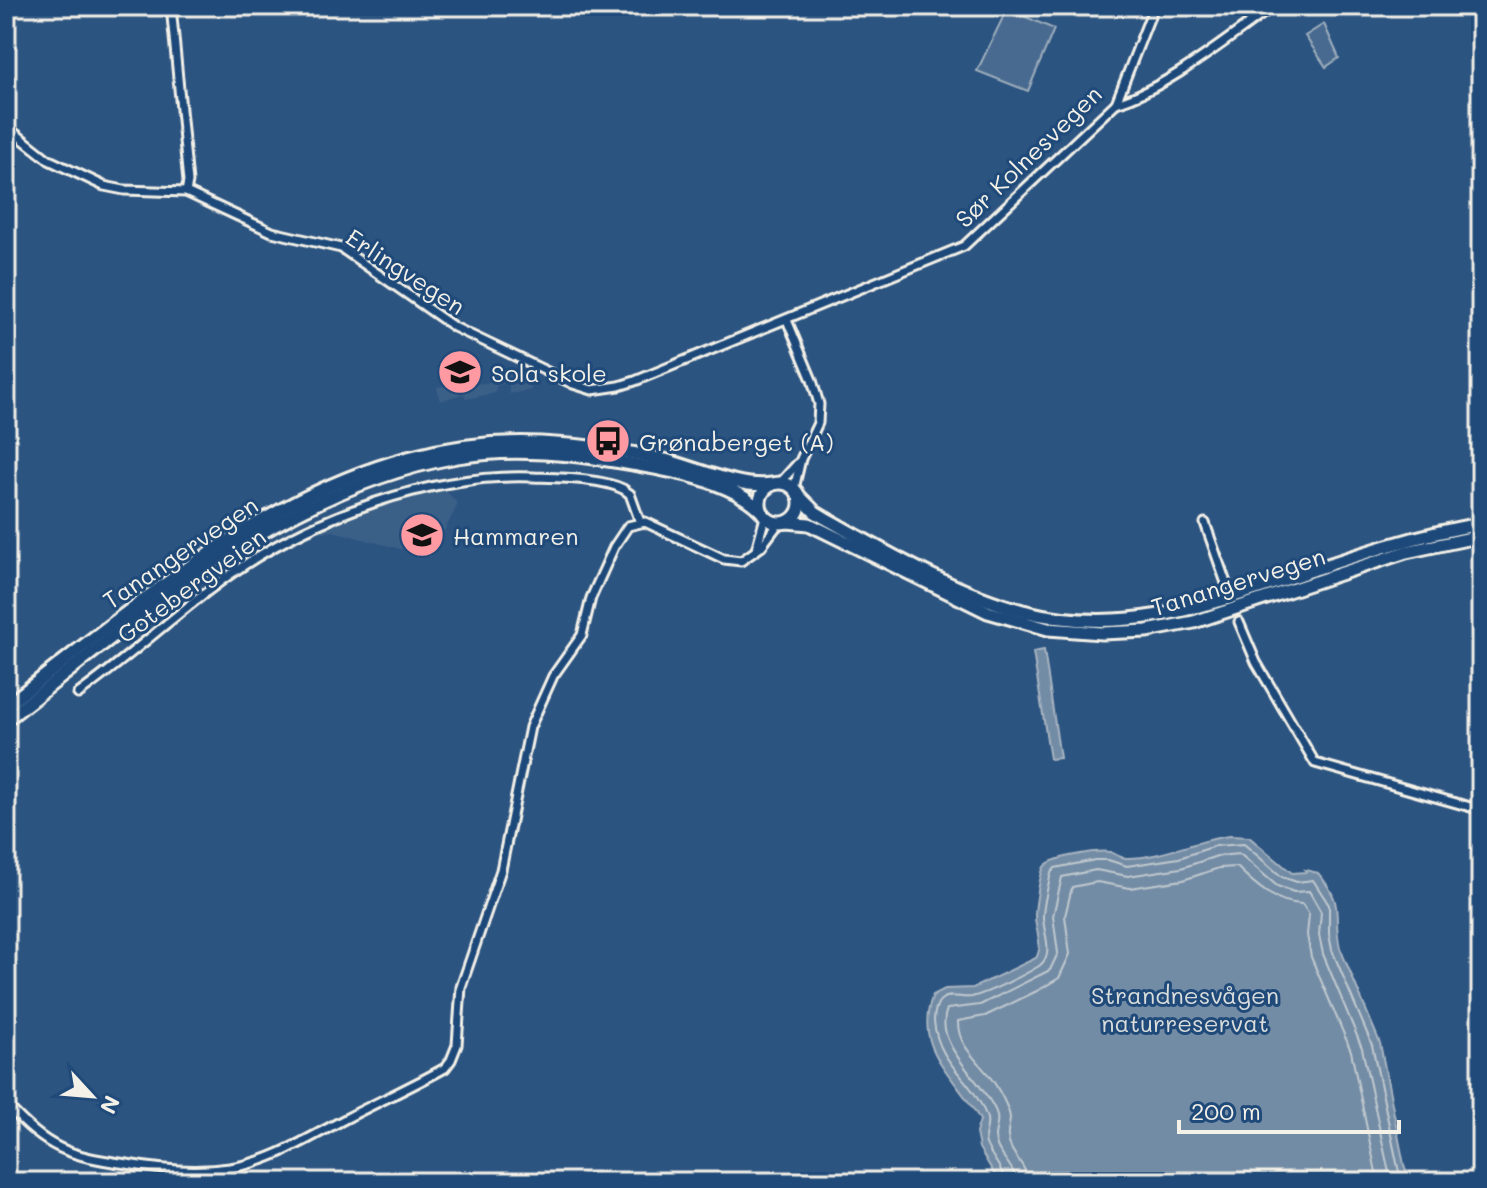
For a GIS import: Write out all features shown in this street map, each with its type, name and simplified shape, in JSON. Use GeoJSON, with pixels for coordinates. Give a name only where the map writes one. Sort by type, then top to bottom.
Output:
{"type":"FeatureCollection","features":[{"type":"Feature","properties":{"kind":"highway","name":"Tanangervegen"},"geometry":{"type":"LineString","coordinates":[[6,706],[179,574],[248,528],[319,492],[422,454],[481,444],[544,443],[658,458],[752,485],[776,483]]}},
{"type":"Feature","properties":{"kind":"highway","name":"Tanangervegen"},"geometry":{"type":"LineString","coordinates":[[6,720],[185,583],[253,537],[361,485],[425,464],[458,457],[511,453],[617,461],[718,486],[747,498],[763,514]]}},
{"type":"Feature","properties":{"kind":"highway"},"geometry":{"type":"LineString","coordinates":[[776,483],[796,492],[798,511],[783,523],[763,514],[761,495],[776,483]]}},
{"type":"Feature","properties":{"kind":"highway","name":"Tanangervegen"},"geometry":{"type":"LineString","coordinates":[[796,492],[807,506],[825,518],[979,596],[1033,613],[1092,621],[1143,619],[1190,610],[1380,547],[1481,524]]}},
{"type":"Feature","properties":{"kind":"highway","name":"Tanangervegen"},"geometry":{"type":"LineString","coordinates":[[783,523],[809,524],[988,612],[1048,629],[1092,633],[1147,631],[1194,622],[1391,557],[1481,536]]}},
{"type":"Feature","properties":{"kind":"street"},"geometry":{"type":"LineString","coordinates":[[171,6],[188,182],[186,192]]}},
{"type":"Feature","properties":{"kind":"street","name":"Sør Kolnesvegen"},"geometry":{"type":"LineString","coordinates":[[787,320],[964,246],[1116,103],[1154,6]]}},
{"type":"Feature","properties":{"kind":"street"},"geometry":{"type":"LineString","coordinates":[[1116,103],[1173,74],[1274,6]]}},
{"type":"Feature","properties":{"kind":"street","name":"Erlingvegen"},"geometry":{"type":"LineString","coordinates":[[6,126],[49,160],[104,186],[124,190],[186,192],[272,232],[341,248],[454,327],[592,390],[619,386],[787,320]]}},
{"type":"Feature","properties":{"kind":"street"},"geometry":{"type":"LineString","coordinates":[[787,320],[819,404],[818,423],[801,459],[796,492]]}},
{"type":"Feature","properties":{"kind":"street"},"geometry":{"type":"LineString","coordinates":[[776,483],[801,459]]}},
{"type":"Feature","properties":{"kind":"street","name":"Gotebergveien"},"geometry":{"type":"LineString","coordinates":[[78,694],[170,620],[264,553],[322,523],[378,502],[463,480],[515,476],[553,478],[623,489],[630,494],[640,522]]}},
{"type":"Feature","properties":{"kind":"street"},"geometry":{"type":"LineString","coordinates":[[755,552],[763,514]]}},
{"type":"Feature","properties":{"kind":"street"},"geometry":{"type":"LineString","coordinates":[[6,1104],[31,1131],[60,1150],[160,1170],[203,1171],[232,1168],[282,1151],[445,1068],[457,1045],[461,987],[501,870],[530,727],[553,676],[582,635],[591,598],[614,547],[628,526],[640,522],[651,524],[724,559],[741,561],[755,552],[783,523]]}},
{"type":"Feature","properties":{"kind":"street"},"geometry":{"type":"LineString","coordinates":[[1205,523],[1226,583]]}},
{"type":"Feature","properties":{"kind":"street"},"geometry":{"type":"LineString","coordinates":[[1239,622],[1256,662],[1315,763],[1481,810]]}},
{"type":"Feature","properties":{"kind":"shaded area"},"geometry":{"type":"Polygon","coordinates":[[[1007,9],[1054,29],[1028,91],[977,71],[1007,9]]]}},
{"type":"Feature","properties":{"kind":"shaded area"},"geometry":{"type":"Polygon","coordinates":[[[1324,24],[1339,58],[1326,67],[1305,36],[1324,24]]]}},
{"type":"Feature","properties":{"kind":"shaded area"},"geometry":{"type":"Polygon","coordinates":[[[526,370],[531,390],[509,394],[509,382],[496,386],[495,393],[466,399],[464,393],[440,401],[437,387],[474,378],[474,384],[487,383],[507,372],[526,370]]]}},
{"type":"Feature","properties":{"kind":"shaded area"},"geometry":{"type":"Polygon","coordinates":[[[443,488],[458,504],[431,557],[333,531],[312,533],[367,511],[443,488]]]}},
{"type":"Feature","properties":{"kind":"water"},"geometry":{"type":"Polygon","coordinates":[[[1044,650],[1060,758],[1050,759],[1033,652],[1044,650]]]}},
{"type":"Feature","properties":{"kind":"water","name":"Strandnesvågen naturreservat"},"geometry":{"type":"Polygon","coordinates":[[[1230,836],[1249,837],[1292,873],[1305,870],[1318,873],[1327,884],[1335,902],[1340,948],[1380,1043],[1410,1182],[999,1182],[979,1148],[976,1133],[980,1120],[932,1047],[928,1014],[933,995],[945,989],[973,988],[1036,958],[1039,948],[1036,906],[1042,871],[1048,863],[1095,852],[1110,852],[1125,858],[1140,857],[1230,836]]]}},
{"type":"Feature","properties":{"kind":"tunnel"},"geometry":{"type":"LineString","coordinates":[[1226,583],[1239,622]]}},
{"type":"Feature","properties":{"kind":"place","name":"Sola skole"},"geometry":{"type":"Point","coordinates":[460,372]}},
{"type":"Feature","properties":{"kind":"place","name":"Grønaberget (A)"},"geometry":{"type":"Point","coordinates":[608,441]}},
{"type":"Feature","properties":{"kind":"place","name":"Hammaren"},"geometry":{"type":"Point","coordinates":[422,535]}}]}
